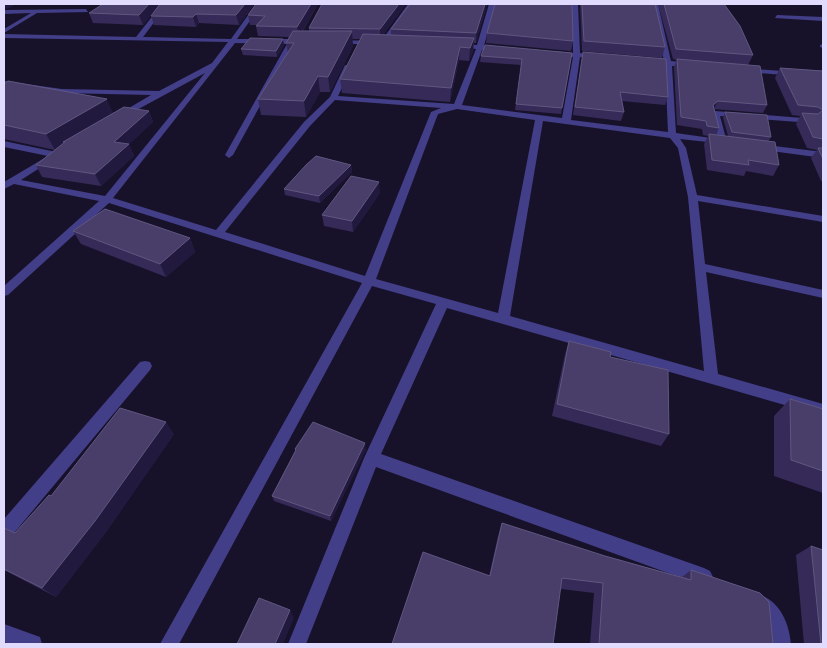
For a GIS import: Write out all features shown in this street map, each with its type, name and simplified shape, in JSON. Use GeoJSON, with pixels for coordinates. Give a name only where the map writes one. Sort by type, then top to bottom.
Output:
{"type":"FeatureCollection","features":[{"type":"Feature","properties":{"kind":"street"},"geometry":{"type":"LineString","coordinates":[[4,31],[51,4]]}},
{"type":"Feature","properties":{"kind":"street"},"geometry":{"type":"LineString","coordinates":[[139,37],[166,4]]}},
{"type":"Feature","properties":{"kind":"street"},"geometry":{"type":"LineString","coordinates":[[4,292],[107,199],[229,48],[233,39],[259,4]]}},
{"type":"Feature","properties":{"kind":"street"},"geometry":{"type":"LineString","coordinates":[[383,43],[411,4]]}},
{"type":"Feature","properties":{"kind":"street"},"geometry":{"type":"LineString","coordinates":[[456,107],[480,48],[492,4]]}},
{"type":"Feature","properties":{"kind":"street"},"geometry":{"type":"LineString","coordinates":[[566,122],[577,55],[575,4]]}},
{"type":"Feature","properties":{"kind":"street"},"geometry":{"type":"LineString","coordinates":[[656,4],[668,63],[672,135],[682,148],[693,197],[711,378]]}},
{"type":"Feature","properties":{"kind":"street"},"geometry":{"type":"LineString","coordinates":[[4,12],[86,11]]}},
{"type":"Feature","properties":{"kind":"street"},"geometry":{"type":"LineString","coordinates":[[777,17],[823,19]]}},
{"type":"Feature","properties":{"kind":"street"},"geometry":{"type":"LineString","coordinates":[[302,42],[306,34]]}},
{"type":"Feature","properties":{"kind":"street"},"geometry":{"type":"LineString","coordinates":[[4,36],[139,37],[312,42]]}},
{"type":"Feature","properties":{"kind":"street"},"geometry":{"type":"LineString","coordinates":[[229,155],[292,41]]}},
{"type":"Feature","properties":{"kind":"street"},"geometry":{"type":"LineString","coordinates":[[332,42],[393,43]]}},
{"type":"Feature","properties":{"kind":"street"},"geometry":{"type":"LineString","coordinates":[[357,50],[361,42]]}},
{"type":"Feature","properties":{"kind":"street"},"geometry":{"type":"LineString","coordinates":[[451,46],[509,50]]}},
{"type":"Feature","properties":{"kind":"street"},"geometry":{"type":"LineString","coordinates":[[548,52],[604,57]]}},
{"type":"Feature","properties":{"kind":"street"},"geometry":{"type":"LineString","coordinates":[[218,234],[307,124],[333,98],[353,58]]}},
{"type":"Feature","properties":{"kind":"street"},"geometry":{"type":"LineString","coordinates":[[641,61],[697,66]]}},
{"type":"Feature","properties":{"kind":"street"},"geometry":{"type":"LineString","coordinates":[[753,64],[756,71]]}},
{"type":"Feature","properties":{"kind":"street"},"geometry":{"type":"LineString","coordinates":[[112,121],[160,93],[215,65]]}},
{"type":"Feature","properties":{"kind":"street"},"geometry":{"type":"LineString","coordinates":[[736,69],[823,76]]}},
{"type":"Feature","properties":{"kind":"street"},"geometry":{"type":"LineString","coordinates":[[4,83],[20,87],[85,92],[160,93]]}},
{"type":"Feature","properties":{"kind":"street"},"geometry":{"type":"LineString","coordinates":[[12,92],[20,87]]}},
{"type":"Feature","properties":{"kind":"street"},"geometry":{"type":"LineString","coordinates":[[333,98],[456,107],[727,142],[715,113],[812,121]]}},
{"type":"Feature","properties":{"kind":"street"},"geometry":{"type":"LineString","coordinates":[[169,644],[369,281],[435,112],[456,107]]}},
{"type":"Feature","properties":{"kind":"street"},"geometry":{"type":"LineString","coordinates":[[503,320],[539,118]]}},
{"type":"Feature","properties":{"kind":"street"},"geometry":{"type":"LineString","coordinates":[[4,144],[60,152],[4,186]]}},
{"type":"Feature","properties":{"kind":"street"},"geometry":{"type":"LineString","coordinates":[[750,146],[823,155]]}},
{"type":"Feature","properties":{"kind":"street"},"geometry":{"type":"LineString","coordinates":[[13,181],[107,199],[443,303],[823,410]]}},
{"type":"Feature","properties":{"kind":"street"},"geometry":{"type":"LineString","coordinates":[[693,197],[823,219]]}},
{"type":"Feature","properties":{"kind":"street"},"geometry":{"type":"LineString","coordinates":[[700,267],[823,294]]}},
{"type":"Feature","properties":{"kind":"street"},"geometry":{"type":"LineString","coordinates":[[297,644],[372,458],[443,303]]}},
{"type":"Feature","properties":{"kind":"street"},"geometry":{"type":"LineString","coordinates":[[4,532],[145,366]]}},
{"type":"Feature","properties":{"kind":"street"},"geometry":{"type":"LineString","coordinates":[[372,458],[724,585]]}},
{"type":"Feature","properties":{"kind":"street"},"geometry":{"type":"LineString","coordinates":[[742,591],[751,594],[779,624],[782,644]]}},
{"type":"Feature","properties":{"kind":"street"},"geometry":{"type":"LineString","coordinates":[[4,633],[33,644]]}},
{"type":"Feature","properties":{"kind":"building"},"geometry":{"type":"Polygon","coordinates":[[[103,4],[149,4],[139,15],[89,13],[103,4]]]}},
{"type":"Feature","properties":{"kind":"building"},"geometry":{"type":"Polygon","coordinates":[[[160,4],[245,4],[236,15],[151,16],[160,4]]]}},
{"type":"Feature","properties":{"kind":"building"},"geometry":{"type":"Polygon","coordinates":[[[256,4],[311,4],[297,27],[256,26],[265,16],[248,15],[256,4]]]}},
{"type":"Feature","properties":{"kind":"building"},"geometry":{"type":"Polygon","coordinates":[[[322,4],[399,4],[380,29],[309,28],[322,4]]]}},
{"type":"Feature","properties":{"kind":"building"},"geometry":{"type":"Polygon","coordinates":[[[410,4],[485,4],[476,33],[391,29],[410,4]]]}},
{"type":"Feature","properties":{"kind":"building"},"geometry":{"type":"Polygon","coordinates":[[[495,4],[572,4],[573,41],[487,33],[495,4]]]}},
{"type":"Feature","properties":{"kind":"building"},"geometry":{"type":"Polygon","coordinates":[[[582,4],[655,4],[665,47],[584,41],[582,4]]]}},
{"type":"Feature","properties":{"kind":"building"},"geometry":{"type":"Polygon","coordinates":[[[664,4],[724,4],[740,26],[753,55],[676,49],[664,4]]]}},
{"type":"Feature","properties":{"kind":"building"},"geometry":{"type":"Polygon","coordinates":[[[293,31],[352,31],[328,77],[318,76],[304,101],[258,99],[294,43],[286,43],[293,31]]]}},
{"type":"Feature","properties":{"kind":"building"},"geometry":{"type":"Polygon","coordinates":[[[363,34],[474,38],[470,48],[460,47],[451,88],[340,79],[363,34]]]}},
{"type":"Feature","properties":{"kind":"building"},"geometry":{"type":"Polygon","coordinates":[[[250,38],[283,39],[276,51],[241,49],[250,38]]]}},
{"type":"Feature","properties":{"kind":"building"},"geometry":{"type":"Polygon","coordinates":[[[485,45],[572,53],[562,108],[516,104],[522,59],[481,56],[485,45]]]}},
{"type":"Feature","properties":{"kind":"building"},"geometry":{"type":"Polygon","coordinates":[[[583,52],[666,59],[668,97],[620,92],[624,112],[575,107],[583,52]]]}},
{"type":"Feature","properties":{"kind":"building"},"geometry":{"type":"Polygon","coordinates":[[[677,59],[760,66],[767,105],[718,101],[713,105],[719,128],[707,126],[706,121],[681,117],[677,59]]]}},
{"type":"Feature","properties":{"kind":"building"},"geometry":{"type":"Polygon","coordinates":[[[780,68],[823,71],[823,110],[818,107],[798,105],[780,68]]]}},
{"type":"Feature","properties":{"kind":"building"},"geometry":{"type":"Polygon","coordinates":[[[8,81],[107,99],[46,134],[4,125],[4,84],[8,81]]]}},
{"type":"Feature","properties":{"kind":"building"},"geometry":{"type":"Polygon","coordinates":[[[124,107],[149,111],[114,142],[129,144],[95,174],[36,165],[65,142],[63,142],[124,107]]]}},
{"type":"Feature","properties":{"kind":"building"},"geometry":{"type":"Polygon","coordinates":[[[823,110],[823,139],[813,137],[802,113],[818,114],[823,110]]]}},
{"type":"Feature","properties":{"kind":"building"},"geometry":{"type":"Polygon","coordinates":[[[725,112],[767,115],[771,137],[732,132],[725,112]]]}},
{"type":"Feature","properties":{"kind":"building"},"geometry":{"type":"Polygon","coordinates":[[[709,134],[775,142],[779,165],[748,160],[749,165],[712,160],[709,134]]]}},
{"type":"Feature","properties":{"kind":"building"},"geometry":{"type":"Polygon","coordinates":[[[818,148],[823,148],[823,159],[818,148]]]}},
{"type":"Feature","properties":{"kind":"building"},"geometry":{"type":"Polygon","coordinates":[[[316,156],[351,165],[319,196],[284,189],[306,165],[316,156]]]}},
{"type":"Feature","properties":{"kind":"building"},"geometry":{"type":"Polygon","coordinates":[[[351,176],[379,182],[352,221],[322,215],[351,176]]]}},
{"type":"Feature","properties":{"kind":"building"},"geometry":{"type":"Polygon","coordinates":[[[105,209],[190,238],[160,264],[73,231],[105,209]]]}},
{"type":"Feature","properties":{"kind":"building"},"geometry":{"type":"Polygon","coordinates":[[[569,341],[611,352],[610,357],[668,370],[669,434],[557,404],[569,341]]]}},
{"type":"Feature","properties":{"kind":"building"},"geometry":{"type":"Polygon","coordinates":[[[790,399],[823,409],[823,471],[791,460],[790,399]]]}},
{"type":"Feature","properties":{"kind":"building"},"geometry":{"type":"Polygon","coordinates":[[[120,408],[166,422],[95,521],[42,588],[4,569],[4,528],[15,533],[49,495],[51,496],[120,408]]]}},
{"type":"Feature","properties":{"kind":"building"},"geometry":{"type":"Polygon","coordinates":[[[313,422],[365,443],[330,516],[272,496],[295,449],[313,422]]]}},
{"type":"Feature","properties":{"kind":"building"},"geometry":{"type":"Polygon","coordinates":[[[502,523],[605,556],[691,580],[691,570],[760,593],[769,602],[773,644],[599,644],[603,583],[562,578],[553,644],[392,644],[423,552],[490,576],[502,523]]]}},
{"type":"Feature","properties":{"kind":"building"},"geometry":{"type":"Polygon","coordinates":[[[811,546],[823,550],[823,644],[821,644],[811,546]]]}},
{"type":"Feature","properties":{"kind":"building"},"geometry":{"type":"Polygon","coordinates":[[[259,598],[290,610],[275,644],[237,644],[259,598]]]}}]}
